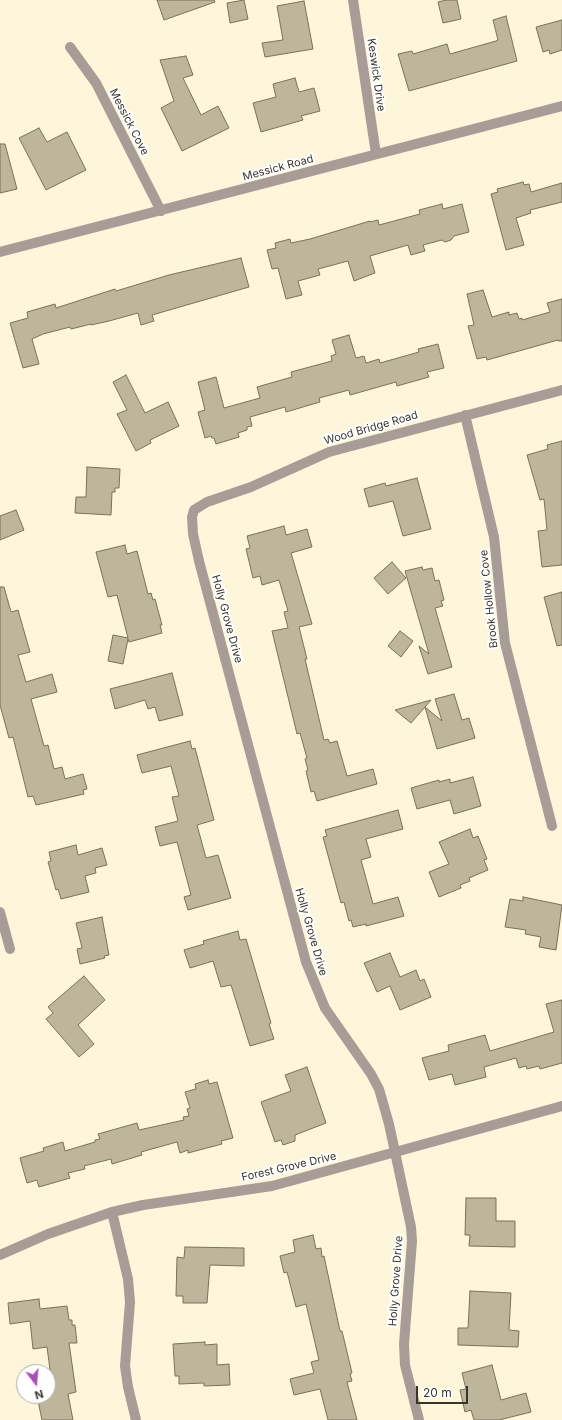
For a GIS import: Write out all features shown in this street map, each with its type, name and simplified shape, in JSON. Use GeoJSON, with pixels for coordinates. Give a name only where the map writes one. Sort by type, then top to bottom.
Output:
{"type":"FeatureCollection","features":[{"type":"Feature","properties":{"kind":"street","name":"Keswick Drive"},"geometry":{"type":"LineString","coordinates":[[353,0],[376,154]]}},
{"type":"Feature","properties":{"kind":"street","name":"Messick Cove"},"geometry":{"type":"LineString","coordinates":[[70,47],[96,83],[161,211]]}},
{"type":"Feature","properties":{"kind":"street","name":"Messick Road"},"geometry":{"type":"LineString","coordinates":[[0,252],[562,106]]}},
{"type":"Feature","properties":{"kind":"street","name":"Wood Bridge Road"},"geometry":{"type":"LineString","coordinates":[[194,510],[206,502],[251,487],[329,452],[562,390]]}},
{"type":"Feature","properties":{"kind":"street","name":"Brook Hollow Cove"},"geometry":{"type":"LineString","coordinates":[[465,415],[494,536],[505,643],[552,826]]}},
{"type":"Feature","properties":{"kind":"street","name":"Holly Grove Drive"},"geometry":{"type":"LineString","coordinates":[[194,510],[192,517],[192,534],[306,962],[325,1008],[362,1058],[376,1084],[385,1106],[409,1210],[412,1241],[404,1322],[405,1366],[419,1420]]}},
{"type":"Feature","properties":{"kind":"street"},"geometry":{"type":"LineString","coordinates":[[0,912],[10,950]]}},
{"type":"Feature","properties":{"kind":"street","name":"Forest Grove Drive"},"geometry":{"type":"LineString","coordinates":[[0,1255],[48,1234],[112,1212],[143,1205],[272,1186],[562,1106]]}},
{"type":"Feature","properties":{"kind":"street"},"geometry":{"type":"LineString","coordinates":[[112,1212],[128,1278],[130,1302],[125,1366],[128,1387],[136,1420]]}},
{"type":"Feature","properties":{"kind":"building"},"geometry":{"type":"Polygon","coordinates":[[[157,0],[214,0],[215,2],[164,20],[157,0]]]}},
{"type":"Feature","properties":{"kind":"building"},"geometry":{"type":"Polygon","coordinates":[[[244,0],[248,19],[230,23],[227,3],[244,0]]]}},
{"type":"Feature","properties":{"kind":"building"},"geometry":{"type":"Polygon","coordinates":[[[457,0],[461,19],[443,23],[438,2],[457,0]]]}},
{"type":"Feature","properties":{"kind":"building"},"geometry":{"type":"Polygon","coordinates":[[[304,1],[313,49],[265,57],[262,43],[283,40],[277,6],[304,1]]]}},
{"type":"Feature","properties":{"kind":"building"},"geometry":{"type":"Polygon","coordinates":[[[506,16],[517,61],[409,91],[398,54],[412,51],[413,54],[447,44],[450,54],[496,41],[498,40],[493,20],[506,16]]]}},
{"type":"Feature","properties":{"kind":"building"},"geometry":{"type":"Polygon","coordinates":[[[562,20],[562,50],[550,54],[549,50],[543,52],[536,27],[562,20]]]}},
{"type":"Feature","properties":{"kind":"building"},"geometry":{"type":"Polygon","coordinates":[[[186,56],[193,75],[183,78],[201,115],[218,106],[229,128],[182,151],[161,108],[174,101],[160,60],[186,56]]]}},
{"type":"Feature","properties":{"kind":"building"},"geometry":{"type":"Polygon","coordinates":[[[295,78],[299,92],[314,88],[320,111],[301,116],[303,120],[261,132],[253,103],[276,97],[273,84],[295,78]]]}},
{"type":"Feature","properties":{"kind":"building"},"geometry":{"type":"Polygon","coordinates":[[[39,128],[47,142],[67,132],[86,170],[46,190],[19,138],[39,128]]]}},
{"type":"Feature","properties":{"kind":"building"},"geometry":{"type":"Polygon","coordinates":[[[0,144],[5,144],[17,189],[0,193],[0,144]]]}},
{"type":"Feature","properties":{"kind":"building"},"geometry":{"type":"Polygon","coordinates":[[[523,182],[524,185],[529,184],[531,192],[562,183],[562,202],[530,210],[531,213],[516,218],[524,245],[506,250],[491,194],[498,192],[497,189],[523,182]]]}},
{"type":"Feature","properties":{"kind":"building"},"geometry":{"type":"Polygon","coordinates":[[[442,204],[443,209],[462,204],[469,232],[454,236],[451,240],[445,242],[442,240],[423,245],[425,251],[411,255],[408,245],[370,256],[375,273],[354,281],[348,261],[318,269],[320,275],[298,281],[302,295],[286,299],[278,268],[272,269],[267,250],[276,248],[275,243],[290,239],[291,243],[310,239],[370,221],[378,220],[379,225],[420,214],[419,210],[442,204]]]}},
{"type":"Feature","properties":{"kind":"building"},"geometry":{"type":"Polygon","coordinates":[[[241,258],[249,287],[152,315],[154,321],[141,325],[138,313],[91,325],[71,329],[70,327],[43,334],[32,339],[39,364],[23,368],[10,323],[28,318],[27,312],[55,304],[56,308],[115,289],[116,291],[169,275],[241,258]]]}},
{"type":"Feature","properties":{"kind":"building"},"geometry":{"type":"Polygon","coordinates":[[[483,290],[492,317],[509,312],[509,315],[517,313],[519,319],[522,318],[522,320],[550,312],[547,303],[562,299],[562,341],[558,340],[487,360],[486,357],[477,359],[468,326],[474,325],[467,294],[483,290]]]}},
{"type":"Feature","properties":{"kind":"building"},"geometry":{"type":"Polygon","coordinates":[[[349,335],[356,358],[364,356],[366,363],[379,359],[380,363],[419,352],[418,349],[438,344],[444,368],[427,372],[429,377],[397,386],[396,382],[350,395],[349,390],[319,398],[320,402],[286,412],[285,407],[250,417],[252,426],[247,427],[247,430],[238,433],[239,437],[216,444],[214,438],[211,436],[205,438],[198,412],[205,410],[198,382],[216,377],[224,408],[260,398],[257,387],[292,377],[291,372],[332,361],[331,356],[336,354],[332,340],[349,335]]]}},
{"type":"Feature","properties":{"kind":"building"},"geometry":{"type":"Polygon","coordinates":[[[126,375],[145,413],[168,402],[179,426],[150,440],[151,443],[136,451],[117,414],[127,410],[113,382],[126,375]]]}},
{"type":"Feature","properties":{"kind":"building"},"geometry":{"type":"Polygon","coordinates":[[[562,441],[562,565],[542,567],[538,531],[547,530],[544,499],[540,500],[527,455],[548,449],[547,445],[562,441]]]}},
{"type":"Feature","properties":{"kind":"building"},"geometry":{"type":"Polygon","coordinates":[[[87,467],[120,469],[119,488],[115,488],[115,492],[112,492],[111,515],[75,513],[76,497],[86,497],[87,467]]]}},
{"type":"Feature","properties":{"kind":"building"},"geometry":{"type":"Polygon","coordinates":[[[417,478],[431,529],[403,536],[393,501],[369,507],[364,489],[385,483],[386,486],[417,478]]]}},
{"type":"Feature","properties":{"kind":"building"},"geometry":{"type":"Polygon","coordinates":[[[16,510],[24,530],[0,540],[0,516],[16,510]]]}},
{"type":"Feature","properties":{"kind":"building"},"geometry":{"type":"Polygon","coordinates":[[[284,526],[286,535],[307,529],[312,547],[291,553],[312,624],[299,627],[324,740],[328,739],[330,743],[337,741],[347,776],[373,769],[377,784],[317,801],[314,791],[311,792],[306,771],[308,770],[305,759],[307,758],[300,733],[297,734],[272,631],[288,628],[284,612],[288,611],[279,580],[262,585],[260,576],[253,578],[246,549],[250,548],[247,536],[284,526]]]}},
{"type":"Feature","properties":{"kind":"building"},"geometry":{"type":"Polygon","coordinates":[[[125,545],[127,554],[137,551],[148,594],[151,593],[153,600],[155,599],[162,625],[160,625],[162,633],[129,642],[128,639],[123,664],[108,661],[113,635],[128,638],[117,595],[108,597],[96,552],[125,545]]]}},
{"type":"Feature","properties":{"kind":"building"},"geometry":{"type":"Polygon","coordinates":[[[392,562],[406,578],[388,594],[374,578],[392,562]]]}},
{"type":"Feature","properties":{"kind":"building"},"geometry":{"type":"Polygon","coordinates":[[[422,567],[423,570],[432,568],[435,581],[439,580],[444,600],[441,601],[443,606],[435,608],[452,667],[428,674],[419,646],[429,654],[405,571],[422,567]]]}},
{"type":"Feature","properties":{"kind":"building"},"geometry":{"type":"Polygon","coordinates":[[[0,587],[4,587],[11,612],[18,610],[30,652],[18,655],[26,682],[52,674],[57,692],[31,699],[44,746],[48,745],[54,769],[62,767],[65,779],[83,774],[87,789],[83,790],[84,794],[36,805],[33,796],[28,797],[13,737],[9,738],[0,705],[0,587]]]}},
{"type":"Feature","properties":{"kind":"building"},"geometry":{"type":"Polygon","coordinates":[[[562,592],[562,645],[557,646],[544,597],[562,592]]]}},
{"type":"Feature","properties":{"kind":"building"},"geometry":{"type":"Polygon","coordinates":[[[400,631],[413,641],[401,657],[388,646],[400,631]]]}},
{"type":"Feature","properties":{"kind":"building"},"geometry":{"type":"Polygon","coordinates":[[[172,673],[183,715],[159,721],[155,707],[148,709],[145,700],[115,709],[110,689],[172,673]]]}},
{"type":"Feature","properties":{"kind":"building"},"geometry":{"type":"Polygon","coordinates":[[[454,694],[462,720],[469,718],[475,738],[437,749],[425,707],[442,721],[435,699],[454,694]]]}},
{"type":"Feature","properties":{"kind":"building"},"geometry":{"type":"Polygon","coordinates":[[[431,700],[411,723],[395,710],[431,700]]]}},
{"type":"Feature","properties":{"kind":"building"},"geometry":{"type":"Polygon","coordinates":[[[190,741],[192,749],[195,748],[214,820],[197,825],[206,858],[218,855],[231,898],[188,910],[184,897],[191,895],[177,842],[160,846],[155,827],[178,821],[172,797],[179,796],[171,766],[142,773],[137,755],[190,741]]]}},
{"type":"Feature","properties":{"kind":"building"},"geometry":{"type":"Polygon","coordinates":[[[473,777],[481,806],[454,814],[450,800],[417,809],[411,788],[439,780],[439,782],[450,779],[450,783],[473,777]]]}},
{"type":"Feature","properties":{"kind":"building"},"geometry":{"type":"Polygon","coordinates":[[[398,810],[403,829],[366,839],[371,857],[361,860],[373,904],[398,897],[404,916],[366,926],[366,924],[353,927],[351,920],[349,921],[344,902],[341,903],[323,837],[327,836],[325,830],[398,810]]]}},
{"type":"Feature","properties":{"kind":"building"},"geometry":{"type":"Polygon","coordinates":[[[470,829],[473,838],[478,836],[487,859],[484,860],[488,870],[469,878],[470,881],[460,885],[461,888],[439,897],[429,872],[449,864],[439,842],[470,829]]]}},
{"type":"Feature","properties":{"kind":"building"},"geometry":{"type":"Polygon","coordinates":[[[76,845],[78,855],[102,848],[107,865],[95,868],[96,873],[85,876],[89,892],[61,899],[58,889],[56,890],[48,862],[51,861],[49,852],[76,845]]]}},
{"type":"Feature","properties":{"kind":"building"},"geometry":{"type":"Polygon","coordinates":[[[523,897],[562,905],[556,950],[539,947],[541,937],[525,934],[526,930],[505,927],[510,899],[523,901],[523,897]]]}},
{"type":"Feature","properties":{"kind":"building"},"geometry":{"type":"Polygon","coordinates":[[[102,917],[109,955],[104,956],[105,958],[80,964],[77,949],[82,948],[76,923],[102,917]]]}},
{"type":"Feature","properties":{"kind":"building"},"geometry":{"type":"Polygon","coordinates":[[[238,931],[240,940],[246,939],[271,1023],[269,1024],[274,1039],[250,1046],[231,985],[221,987],[213,961],[190,968],[184,950],[204,944],[203,941],[238,931]]]}},
{"type":"Feature","properties":{"kind":"building"},"geometry":{"type":"Polygon","coordinates":[[[390,953],[400,977],[416,970],[420,981],[424,979],[431,997],[400,1010],[390,986],[377,992],[364,963],[390,953]]]}},
{"type":"Feature","properties":{"kind":"building"},"geometry":{"type":"Polygon","coordinates":[[[84,976],[105,1000],[78,1025],[94,1044],[79,1057],[46,1019],[53,1013],[48,1007],[84,976]]]}},
{"type":"Feature","properties":{"kind":"building"},"geometry":{"type":"Polygon","coordinates":[[[562,1000],[562,1063],[540,1069],[539,1066],[527,1069],[526,1066],[519,1068],[516,1058],[484,1067],[486,1077],[455,1085],[452,1074],[429,1080],[422,1058],[449,1051],[448,1045],[485,1035],[490,1051],[554,1032],[546,1004],[562,1000]]]}},
{"type":"Feature","properties":{"kind":"building"},"geometry":{"type":"Polygon","coordinates":[[[307,1067],[326,1123],[295,1135],[295,1141],[283,1145],[281,1140],[275,1142],[261,1102],[291,1091],[285,1075],[307,1067]]]}},
{"type":"Feature","properties":{"kind":"building"},"geometry":{"type":"Polygon","coordinates":[[[208,1080],[209,1084],[217,1082],[233,1138],[221,1141],[222,1144],[188,1153],[188,1150],[180,1153],[177,1142],[141,1152],[142,1155],[112,1164],[111,1159],[84,1166],[85,1169],[68,1173],[70,1178],[39,1187],[37,1180],[27,1183],[20,1158],[44,1151],[43,1148],[63,1142],[65,1151],[95,1142],[95,1140],[100,1139],[98,1134],[137,1123],[139,1130],[184,1120],[183,1117],[189,1116],[187,1109],[190,1108],[185,1092],[196,1089],[195,1084],[208,1080]]]}},
{"type":"Feature","properties":{"kind":"building"},"geometry":{"type":"Polygon","coordinates":[[[466,1198],[496,1198],[496,1221],[515,1221],[515,1247],[469,1246],[470,1235],[465,1235],[466,1198]]]}},
{"type":"Feature","properties":{"kind":"building"},"geometry":{"type":"Polygon","coordinates":[[[313,1235],[316,1249],[321,1248],[322,1257],[324,1256],[340,1331],[342,1331],[352,1373],[350,1374],[352,1381],[347,1382],[357,1420],[328,1420],[320,1389],[294,1395],[290,1379],[314,1373],[311,1362],[319,1360],[306,1304],[296,1307],[287,1272],[284,1273],[280,1256],[295,1252],[293,1240],[313,1235]]]}},
{"type":"Feature","properties":{"kind":"building"},"geometry":{"type":"Polygon","coordinates":[[[185,1247],[244,1248],[244,1266],[210,1265],[207,1303],[183,1303],[183,1296],[176,1296],[177,1257],[184,1258],[185,1247]]]}},
{"type":"Feature","properties":{"kind":"building"},"geometry":{"type":"Polygon","coordinates":[[[470,1291],[511,1293],[509,1330],[519,1331],[518,1347],[458,1345],[458,1328],[468,1328],[470,1291]]]}},
{"type":"Feature","properties":{"kind":"building"},"geometry":{"type":"Polygon","coordinates":[[[39,1299],[40,1309],[67,1306],[69,1320],[72,1320],[72,1325],[75,1325],[77,1343],[69,1343],[76,1392],[68,1394],[73,1420],[42,1420],[39,1404],[56,1404],[56,1364],[49,1364],[47,1347],[33,1349],[30,1321],[10,1324],[8,1303],[39,1299]]]}},
{"type":"Feature","properties":{"kind":"building"},"geometry":{"type":"Polygon","coordinates":[[[205,1342],[205,1345],[217,1344],[217,1365],[229,1364],[230,1385],[204,1386],[204,1383],[179,1384],[179,1376],[175,1376],[173,1344],[205,1342]]]}},
{"type":"Feature","properties":{"kind":"building"},"geometry":{"type":"Polygon","coordinates":[[[492,1365],[501,1400],[526,1393],[531,1412],[499,1420],[474,1420],[471,1410],[465,1412],[460,1390],[466,1389],[462,1373],[492,1365]]]}}]}
